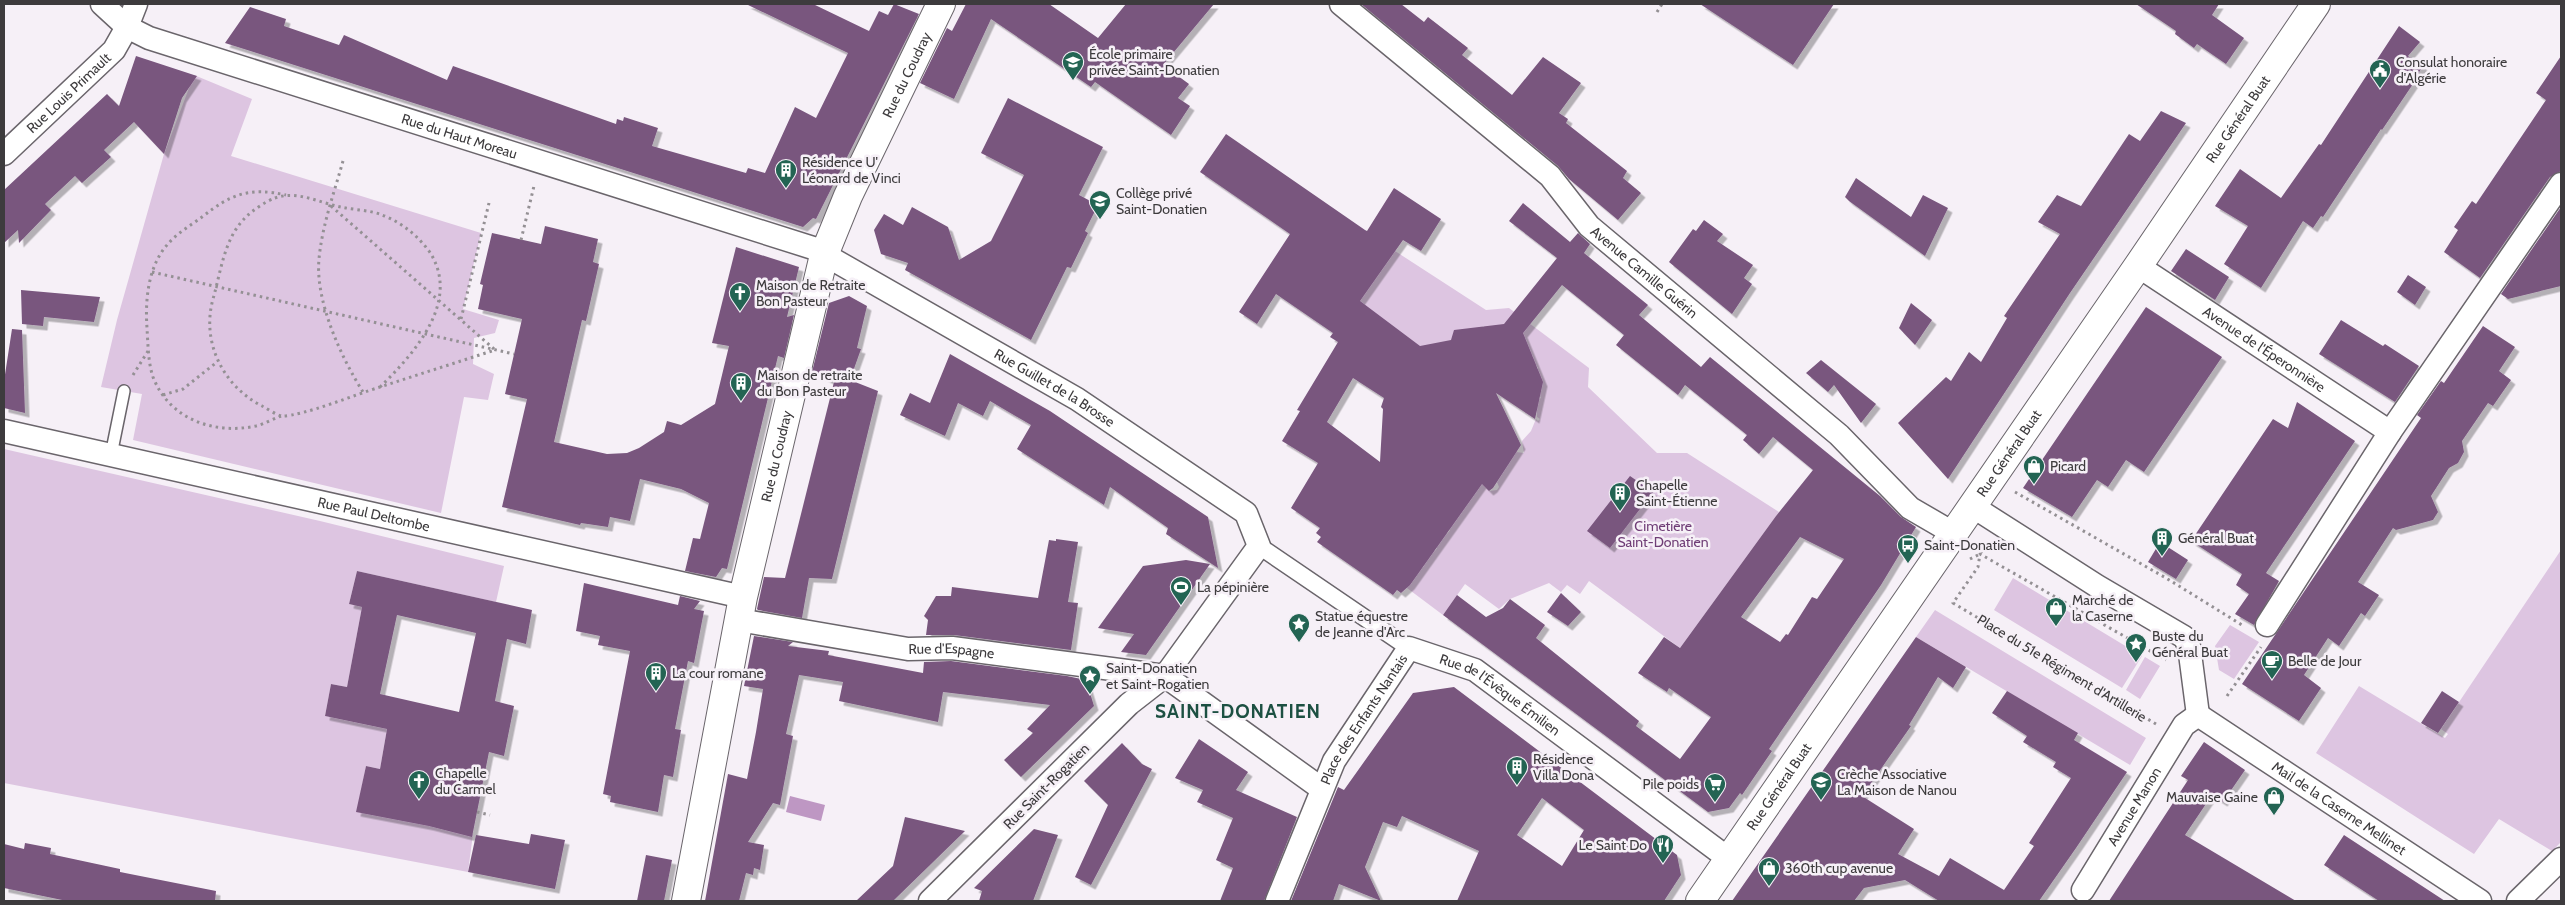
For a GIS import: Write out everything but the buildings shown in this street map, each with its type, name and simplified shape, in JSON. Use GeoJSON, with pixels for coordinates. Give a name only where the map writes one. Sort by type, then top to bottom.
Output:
{"type":"FeatureCollection","features":[{"type":"Feature","properties":{"kind":"main road","name":"Rue Général Buat"},"geometry":{"type":"LineString","coordinates":[[1700,901],[2138,266],[2316,4]]}},
{"type":"Feature","properties":{"kind":"main road","name":"Rue du Coudray"},"geometry":{"type":"LineString","coordinates":[[686,901],[741,609],[824,255],[848,196],[934,6]]}},
{"type":"Feature","properties":{"kind":"street","name":"Rue du Haut Moreau"},"geometry":{"type":"LineString","coordinates":[[102,4],[127,28],[149,38],[744,225],[813,248],[824,255]]}},
{"type":"Feature","properties":{"kind":"street","name":"Rue Louis Primault"},"geometry":{"type":"LineString","coordinates":[[4,154],[114,50],[127,28],[136,4]]}},
{"type":"Feature","properties":{"kind":"street","name":"Avenue Camille Guérin"},"geometry":{"type":"LineString","coordinates":[[1342,4],[1550,176],[1589,226],[1839,435],[1910,508],[1953,534]]}},
{"type":"Feature","properties":{"kind":"street"},"geometry":{"type":"LineString","coordinates":[[2260,632],[2390,432],[2561,184]]}},
{"type":"Feature","properties":{"kind":"street","name":"Rue Guillet de la Brosse"},"geometry":{"type":"LineString","coordinates":[[824,255],[1077,399],[1246,513],[1258,546]]}},
{"type":"Feature","properties":{"kind":"street","name":"Avenue de l'Éperonnière"},"geometry":{"type":"LineString","coordinates":[[2138,266],[2390,432]]}},
{"type":"Feature","properties":{"kind":"street","name":"Rue Paul Deltombe"},"geometry":{"type":"LineString","coordinates":[[4,431],[595,564],[741,609]]}},
{"type":"Feature","properties":{"kind":"street"},"geometry":{"type":"LineString","coordinates":[[1972,506],[2098,586],[2184,637],[2189,646],[2192,674],[2191,720]]}},
{"type":"Feature","properties":{"kind":"street"},"geometry":{"type":"LineString","coordinates":[[1165,676],[1258,546]]}},
{"type":"Feature","properties":{"kind":"street","name":"Place des Enfants Nantais"},"geometry":{"type":"LineString","coordinates":[[1165,676],[1322,789],[1334,761],[1409,648],[1258,546]]}},
{"type":"Feature","properties":{"kind":"street","name":"Rue d'Espagne"},"geometry":{"type":"LineString","coordinates":[[741,609],[908,649],[952,648],[1165,676]]}},
{"type":"Feature","properties":{"kind":"street","name":"Rue de l'Évêque Émilien"},"geometry":{"type":"LineString","coordinates":[[1409,648],[1476,670],[1729,859]]}},
{"type":"Feature","properties":{"kind":"street","name":"Rue Saint-Rogatien"},"geometry":{"type":"LineString","coordinates":[[930,901],[1129,704],[1165,676]]}},
{"type":"Feature","properties":{"kind":"street","name":"Avenue Manon"},"geometry":{"type":"LineString","coordinates":[[2083,890],[2191,720]]}},
{"type":"Feature","properties":{"kind":"street","name":"Mail de la Caserne Mellinet"},"geometry":{"type":"LineString","coordinates":[[2191,720],[2480,901]]}},
{"type":"Feature","properties":{"kind":"street"},"geometry":{"type":"LineString","coordinates":[[1277,901],[1322,789]]}},
{"type":"Feature","properties":{"kind":"street"},"geometry":{"type":"LineString","coordinates":[[2518,901],[2561,859]]}},
{"type":"Feature","properties":{"kind":"lane"},"geometry":{"type":"LineString","coordinates":[[111,455],[124,391]]}},
{"type":"Feature","properties":{"kind":"path"},"geometry":{"type":"LineString","coordinates":[[1657,12],[1662,4]]}},
{"type":"Feature","properties":{"kind":"path"},"geometry":{"type":"LineString","coordinates":[[343,161],[319,257],[318,270],[326,311],[346,366],[363,392]]}},
{"type":"Feature","properties":{"kind":"path"},"geometry":{"type":"LineString","coordinates":[[521,240],[540,161]]}},
{"type":"Feature","properties":{"kind":"path"},"geometry":{"type":"LineString","coordinates":[[380,387],[402,366],[424,334],[440,301],[442,287],[437,264],[424,244],[402,224],[380,214],[331,205],[314,198],[270,192],[246,192],[223,201],[167,245],[152,272],[146,317],[148,350],[153,377],[163,394],[176,411],[194,423],[221,427],[256,426],[281,416],[299,413],[363,392],[380,387],[495,350]]}},
{"type":"Feature","properties":{"kind":"path"},"geometry":{"type":"LineString","coordinates":[[281,416],[245,396],[235,387],[217,362],[210,334],[211,305],[229,238],[245,217],[274,198],[289,196]]}},
{"type":"Feature","properties":{"kind":"path"},"geometry":{"type":"LineString","coordinates":[[461,320],[489,203]]}},
{"type":"Feature","properties":{"kind":"path"},"geometry":{"type":"LineString","coordinates":[[331,205],[495,350]]}},
{"type":"Feature","properties":{"kind":"path"},"geometry":{"type":"LineString","coordinates":[[152,272],[514,354]]}},
{"type":"Feature","properties":{"kind":"path"},"geometry":{"type":"LineString","coordinates":[[124,391],[148,350]]}},
{"type":"Feature","properties":{"kind":"path"},"geometry":{"type":"LineString","coordinates":[[163,394],[183,389],[217,362]]}},
{"type":"Feature","properties":{"kind":"path"},"geometry":{"type":"LineString","coordinates":[[1998,523],[2016,491],[2260,632],[2227,696]]}},
{"type":"Feature","properties":{"kind":"path","name":"Place du 51e Régiment d'Artillerie"},"geometry":{"type":"LineString","coordinates":[[2191,720],[2155,724],[1953,603],[1978,567],[1980,554],[2192,674]]}},
{"type":"Feature","properties":{"kind":"path"},"geometry":{"type":"LineString","coordinates":[[477,812],[490,815]]}},
{"type":"Feature","properties":{"kind":"green space"},"geometry":{"type":"Polygon","coordinates":[[[194,75],[252,99],[231,156],[481,233],[463,309],[499,320],[495,333],[474,338],[473,364],[494,374],[488,400],[464,397],[441,513],[133,440],[142,394],[101,387],[117,320],[164,154],[194,75]]]}},
{"type":"Feature","properties":{"kind":"green space","name":"Cimetière Saint-Donatien"},"geometry":{"type":"Polygon","coordinates":[[[1395,251],[1486,310],[1509,308],[1589,368],[1588,387],[1657,453],[1687,453],[1779,512],[1680,648],[1589,581],[1580,594],[1567,585],[1561,592],[1549,583],[1510,599],[1499,609],[1465,584],[1443,615],[1403,585],[1424,566],[1422,563],[1432,550],[1435,551],[1437,548],[1434,546],[1445,532],[1447,534],[1450,530],[1447,528],[1461,513],[1459,511],[1481,478],[1489,491],[1497,490],[1499,487],[1497,482],[1516,452],[1524,453],[1522,441],[1531,431],[1536,419],[1538,421],[1540,419],[1537,417],[1537,397],[1540,399],[1541,397],[1538,395],[1538,368],[1533,361],[1533,356],[1530,358],[1485,330],[1484,326],[1450,345],[1427,354],[1357,305],[1395,251]]]}},
{"type":"Feature","properties":{"kind":"green space"},"geometry":{"type":"Polygon","coordinates":[[[4,449],[320,521],[504,566],[496,602],[357,571],[349,604],[362,607],[347,687],[331,684],[325,716],[387,729],[380,769],[366,766],[357,811],[473,834],[468,872],[4,783],[4,449]]]}},
{"type":"Feature","properties":{"kind":"green space"},"geometry":{"type":"Polygon","coordinates":[[[2561,550],[2561,842],[2552,851],[2499,819],[2474,854],[2316,753],[2359,686],[2445,738],[2448,734],[2441,729],[2561,550]]]}},
{"type":"Feature","properties":{"kind":"green space"},"geometry":{"type":"Polygon","coordinates":[[[2013,578],[2142,656],[2122,688],[1994,610],[2013,578]]]}},
{"type":"Feature","properties":{"kind":"green space"},"geometry":{"type":"Polygon","coordinates":[[[1935,610],[2146,738],[2130,765],[1916,637],[1935,610]]]}},
{"type":"Feature","properties":{"kind":"green space"},"geometry":{"type":"Polygon","coordinates":[[[2230,625],[2259,642],[2234,679],[2219,670],[2215,646],[2230,625]]]}},
{"type":"Feature","properties":{"kind":"green space"},"geometry":{"type":"Polygon","coordinates":[[[2145,657],[2160,666],[2140,699],[2126,690],[2145,657]]]}},
{"type":"Feature","properties":{"kind":"shaded area"},"geometry":{"type":"Polygon","coordinates":[[[790,796],[825,805],[821,821],[786,812],[790,796]]]}},
{"type":"Feature","properties":{"kind":"place","name":"École primaire privée Saint-Donatien"},"geometry":{"type":"Point","coordinates":[1073,81]}},
{"type":"Feature","properties":{"kind":"place","name":"Consulat honoraire d'Algérie"},"geometry":{"type":"Point","coordinates":[2380,89]}},
{"type":"Feature","properties":{"kind":"place","name":"Résidence U' Léonard de Vinci"},"geometry":{"type":"Point","coordinates":[786,189]}},
{"type":"Feature","properties":{"kind":"place","name":"Collège privé Saint-Donatien"},"geometry":{"type":"Point","coordinates":[1100,220]}},
{"type":"Feature","properties":{"kind":"place","name":"Maison de Retraite Bon Pasteur"},"geometry":{"type":"Point","coordinates":[740,312]}},
{"type":"Feature","properties":{"kind":"place","name":"Maison de retraite du Bon Pasteur"},"geometry":{"type":"Point","coordinates":[741,402]}},
{"type":"Feature","properties":{"kind":"place","name":"Picard"},"geometry":{"type":"Point","coordinates":[2034,485]}},
{"type":"Feature","properties":{"kind":"place","name":"Chapelle Saint-Étienne"},"geometry":{"type":"Point","coordinates":[1620,512]}},
{"type":"Feature","properties":{"kind":"place","name":"Général Buat"},"geometry":{"type":"Point","coordinates":[2162,557]}},
{"type":"Feature","properties":{"kind":"place","name":"Saint-Donatien"},"geometry":{"type":"Point","coordinates":[1908,564]}},
{"type":"Feature","properties":{"kind":"place","name":"La pépinière"},"geometry":{"type":"Point","coordinates":[1181,606]}},
{"type":"Feature","properties":{"kind":"place","name":"Marché de la Caserne"},"geometry":{"type":"Point","coordinates":[2056,627]}},
{"type":"Feature","properties":{"kind":"place","name":"Statue équestre de Jeanne d'Arc"},"geometry":{"type":"Point","coordinates":[1299,643]}},
{"type":"Feature","properties":{"kind":"place","name":"Buste du Général Buat"},"geometry":{"type":"Point","coordinates":[2136,663]}},
{"type":"Feature","properties":{"kind":"place","name":"Belle de Jour"},"geometry":{"type":"Point","coordinates":[2272,680]}},
{"type":"Feature","properties":{"kind":"place","name":"La cour romane"},"geometry":{"type":"Point","coordinates":[656,692]}},
{"type":"Feature","properties":{"kind":"place","name":"Saint-Donatien et Saint-Rogatien"},"geometry":{"type":"Point","coordinates":[1090,695]}},
{"type":"Feature","properties":{"kind":"place","name":"Résidence Villa Dona"},"geometry":{"type":"Point","coordinates":[1517,786]}},
{"type":"Feature","properties":{"kind":"place","name":"Chapelle du Carmel"},"geometry":{"type":"Point","coordinates":[419,800]}},
{"type":"Feature","properties":{"kind":"place","name":"Crèche Associative La Maison de Nanou"},"geometry":{"type":"Point","coordinates":[1821,801]}},
{"type":"Feature","properties":{"kind":"place","name":"Pile poids"},"geometry":{"type":"Point","coordinates":[1715,803]}},
{"type":"Feature","properties":{"kind":"place","name":"Mauvaise Gaine"},"geometry":{"type":"Point","coordinates":[2274,816]}},
{"type":"Feature","properties":{"kind":"place","name":"Le Saint Do"},"geometry":{"type":"Point","coordinates":[1663,864]}},
{"type":"Feature","properties":{"kind":"place","name":"360th cup avenue"},"geometry":{"type":"Point","coordinates":[1769,887]}},
{"type":"Feature","properties":{"kind":"district","name":"SAINT-DONATIEN"},"geometry":{"type":"Point","coordinates":[1238,711]}}]}
